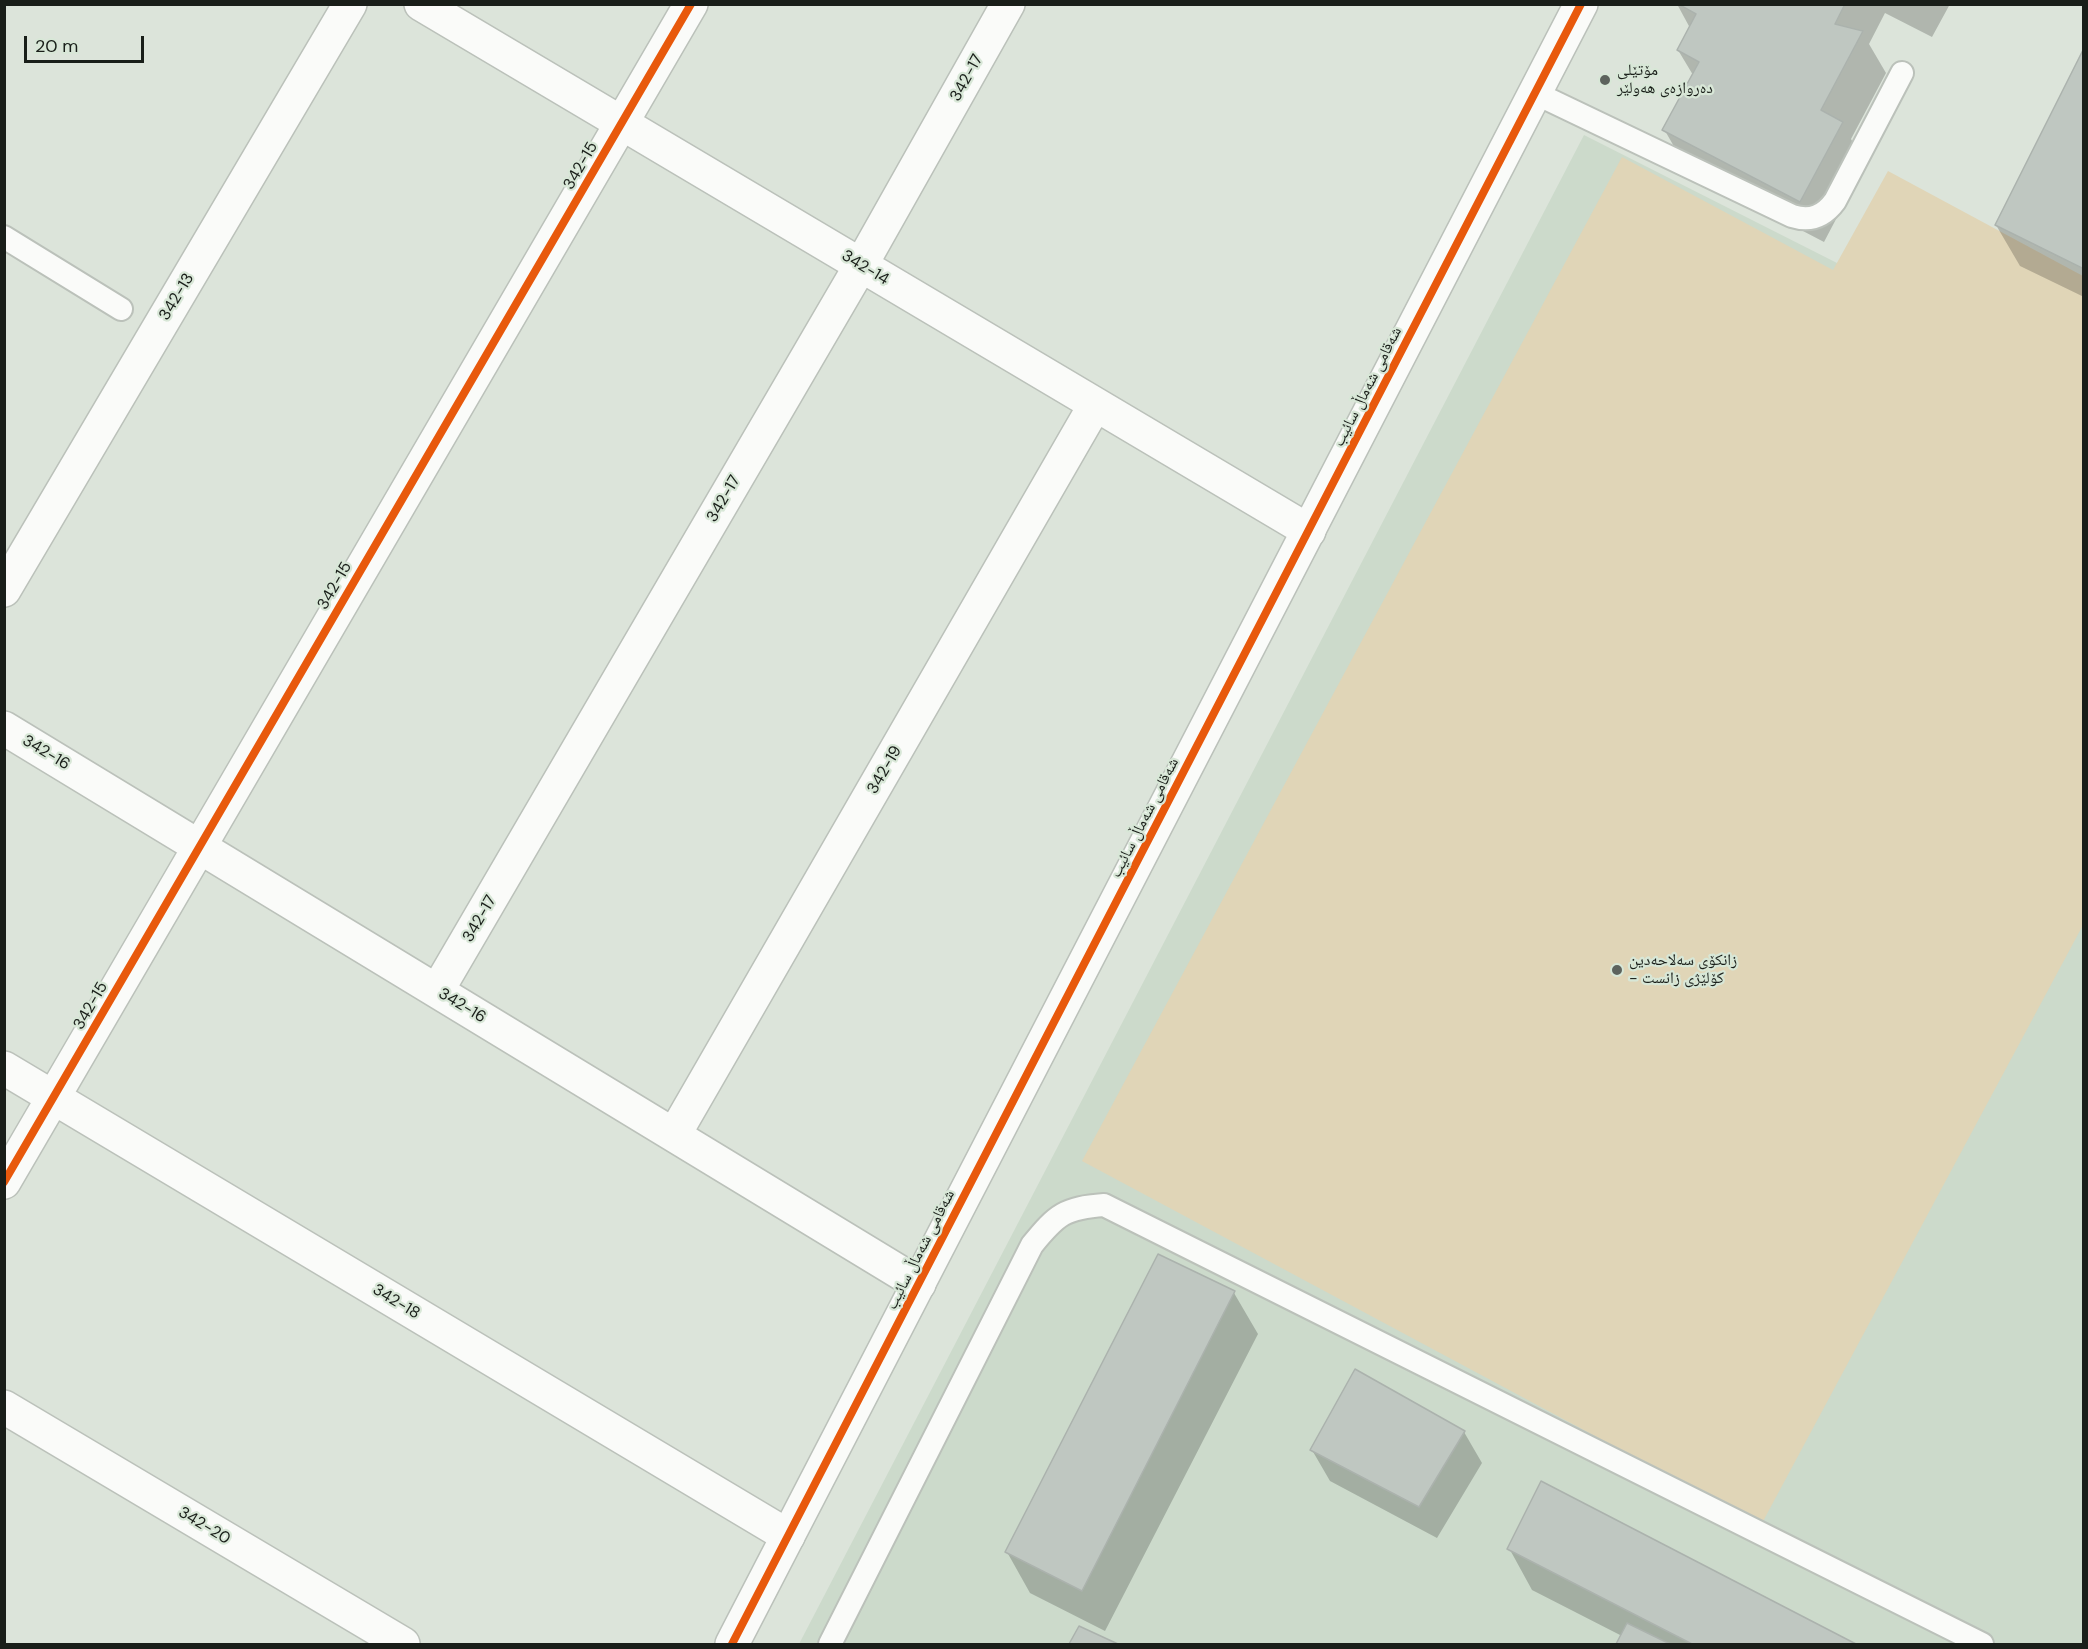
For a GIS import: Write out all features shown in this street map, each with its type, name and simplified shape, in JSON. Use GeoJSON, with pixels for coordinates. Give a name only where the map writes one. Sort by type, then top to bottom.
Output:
{"type":"FeatureCollection","features":[{"type":"Feature","properties":{"kind":"street","name":"342-13"},"geometry":{"type":"LineString","coordinates":[[4,590],[350,4]]}},
{"type":"Feature","properties":{"kind":"street","name":"342-14"},"geometry":{"type":"LineString","coordinates":[[421,4],[1309,531]]}},
{"type":"Feature","properties":{"kind":"street","name":"342-15"},"geometry":{"type":"LineString","coordinates":[[4,1182],[691,4]]}},
{"type":"Feature","properties":{"kind":"street","name":"342-17"},"geometry":{"type":"LineString","coordinates":[[437,991],[861,265],[1008,4]]}},
{"type":"Feature","properties":{"kind":"street","name":"شەقامی شەماڵ سائیب"},"geometry":{"type":"LineString","coordinates":[[732,1644],[1581,4]]}},
{"type":"Feature","properties":{"kind":"street","name":"342-19"},"geometry":{"type":"LineString","coordinates":[[674,1135],[1095,405]]}},
{"type":"Feature","properties":{"kind":"street","name":"342-16"},"geometry":{"type":"LineString","coordinates":[[4,728],[919,1284]]}},
{"type":"Feature","properties":{"kind":"street","name":"342-18"},"geometry":{"type":"LineString","coordinates":[[4,1068],[788,1536]]}},
{"type":"Feature","properties":{"kind":"street","name":"342-20"},"geometry":{"type":"LineString","coordinates":[[4,1407],[403,1644]]}},
{"type":"Feature","properties":{"kind":"lane"},"geometry":{"type":"LineString","coordinates":[[1535,93],[1792,216],[1812,218],[1822,215],[1835,201],[1902,73]]}},
{"type":"Feature","properties":{"kind":"lane"},"geometry":{"type":"LineString","coordinates":[[4,237],[121,309]]}},
{"type":"Feature","properties":{"kind":"lane"},"geometry":{"type":"LineString","coordinates":[[830,1644],[1032,1245],[1050,1222],[1074,1208],[1104,1205],[1982,1644]]}},
{"type":"Feature","properties":{"kind":"shaded area","name":"زانکۆی سەلاحەدین - کۆلێژی زانست"},"geometry":{"type":"Polygon","coordinates":[[[1584,135],[1837,263],[1892,192],[2083,296],[2083,1644],[799,1644],[1584,135]]]}},
{"type":"Feature","properties":{"kind":"shaded area","name":"زانکۆی سەلاحەدین - کۆلێژی زانست"},"geometry":{"type":"Polygon","coordinates":[[[1622,157],[1833,270],[1888,171],[2083,276],[2083,925],[1761,1525],[1082,1161],[1622,157]]]}},
{"type":"Feature","properties":{"kind":"building"},"geometry":{"type":"Polygon","coordinates":[[[1678,4],[1845,4],[1835,24],[1863,31],[1821,110],[1843,122],[1800,202],[1662,130],[1699,62],[1677,50],[1696,14],[1678,4]]]}},
{"type":"Feature","properties":{"kind":"building"},"geometry":{"type":"Polygon","coordinates":[[[2084,48],[2084,269],[1995,225],[2084,48]]]}},
{"type":"Feature","properties":{"kind":"building"},"geometry":{"type":"Polygon","coordinates":[[[1158,1254],[1235,1291],[1082,1591],[1005,1552],[1158,1254]]]}},
{"type":"Feature","properties":{"kind":"building"},"geometry":{"type":"Polygon","coordinates":[[[1355,1369],[1465,1431],[1419,1507],[1310,1450],[1355,1369]]]}},
{"type":"Feature","properties":{"kind":"building"},"geometry":{"type":"Polygon","coordinates":[[[1541,1481],[1856,1644],[1692,1644],[1507,1549],[1541,1481]]]}},
{"type":"Feature","properties":{"kind":"building"},"geometry":{"type":"Polygon","coordinates":[[[1627,1623],[1670,1644],[1616,1644],[1627,1623]]]}},
{"type":"Feature","properties":{"kind":"building"},"geometry":{"type":"Polygon","coordinates":[[[1079,1626],[1118,1644],[1069,1644],[1079,1626]]]}},
{"type":"Feature","properties":{"kind":"cycle path"},"geometry":{"type":"LineString","coordinates":[[4,1182],[691,4]]}},
{"type":"Feature","properties":{"kind":"cycle path"},"geometry":{"type":"LineString","coordinates":[[732,1644],[1581,4]]}},
{"type":"Feature","properties":{"kind":"place","name":"مۆتێلی دەروازەی هەولێر"},"geometry":{"type":"Point","coordinates":[1605,80]}},
{"type":"Feature","properties":{"kind":"place","name":"زانکۆی سەلاحەدین - کۆلێژی زانست"},"geometry":{"type":"Point","coordinates":[1617,970]}}]}
